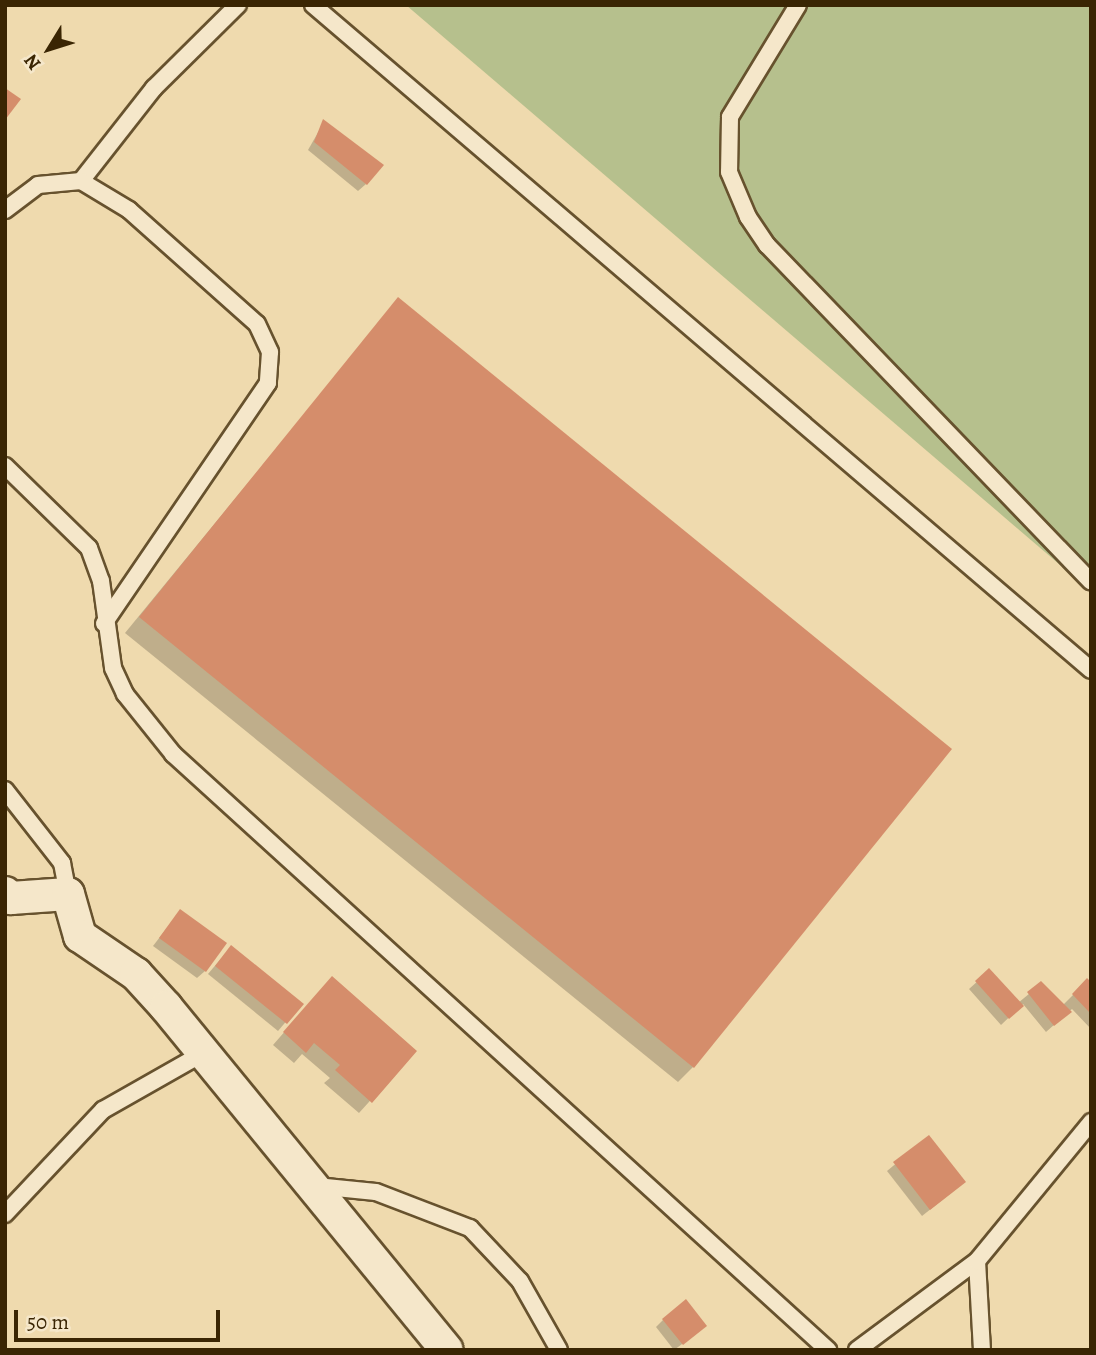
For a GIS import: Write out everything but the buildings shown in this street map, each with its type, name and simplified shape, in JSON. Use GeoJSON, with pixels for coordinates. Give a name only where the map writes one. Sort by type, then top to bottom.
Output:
{"type":"FeatureCollection","features":[{"type":"Feature","properties":{"kind":"street"},"geometry":{"type":"LineString","coordinates":[[5,893],[11,898],[68,894],[80,936],[136,974],[205,1052],[316,1186],[447,1350]]}},
{"type":"Feature","properties":{"kind":"lane"},"geometry":{"type":"LineString","coordinates":[[81,181],[154,88],[238,5]]}},
{"type":"Feature","properties":{"kind":"lane"},"geometry":{"type":"LineString","coordinates":[[313,5],[1091,670]]}},
{"type":"Feature","properties":{"kind":"lane"},"geometry":{"type":"LineString","coordinates":[[798,5],[730,117],[729,172],[748,217],[767,245],[1091,582]]}},
{"type":"Feature","properties":{"kind":"lane"},"geometry":{"type":"LineString","coordinates":[[5,210],[38,185],[81,181],[129,210],[257,324],[270,352],[268,383],[104,623]]}},
{"type":"Feature","properties":{"kind":"lane"},"geometry":{"type":"LineString","coordinates":[[5,466],[89,548],[101,581],[104,623],[113,668],[125,694],[173,754],[828,1350]]}},
{"type":"Feature","properties":{"kind":"lane"},"geometry":{"type":"LineString","coordinates":[[5,790],[62,863],[68,894]]}},
{"type":"Feature","properties":{"kind":"lane"},"geometry":{"type":"LineString","coordinates":[[5,1214],[103,1110],[205,1052]]}},
{"type":"Feature","properties":{"kind":"lane"},"geometry":{"type":"LineString","coordinates":[[857,1350],[977,1261],[1091,1122]]}},
{"type":"Feature","properties":{"kind":"lane"},"geometry":{"type":"LineString","coordinates":[[316,1186],[376,1192],[470,1228],[520,1281],[559,1350]]}},
{"type":"Feature","properties":{"kind":"lane"},"geometry":{"type":"LineString","coordinates":[[977,1261],[982,1350]]}},
{"type":"Feature","properties":{"kind":"green space"},"geometry":{"type":"Polygon","coordinates":[[[406,5],[1091,5],[1091,591],[1087,588],[406,5]]]}}]}
